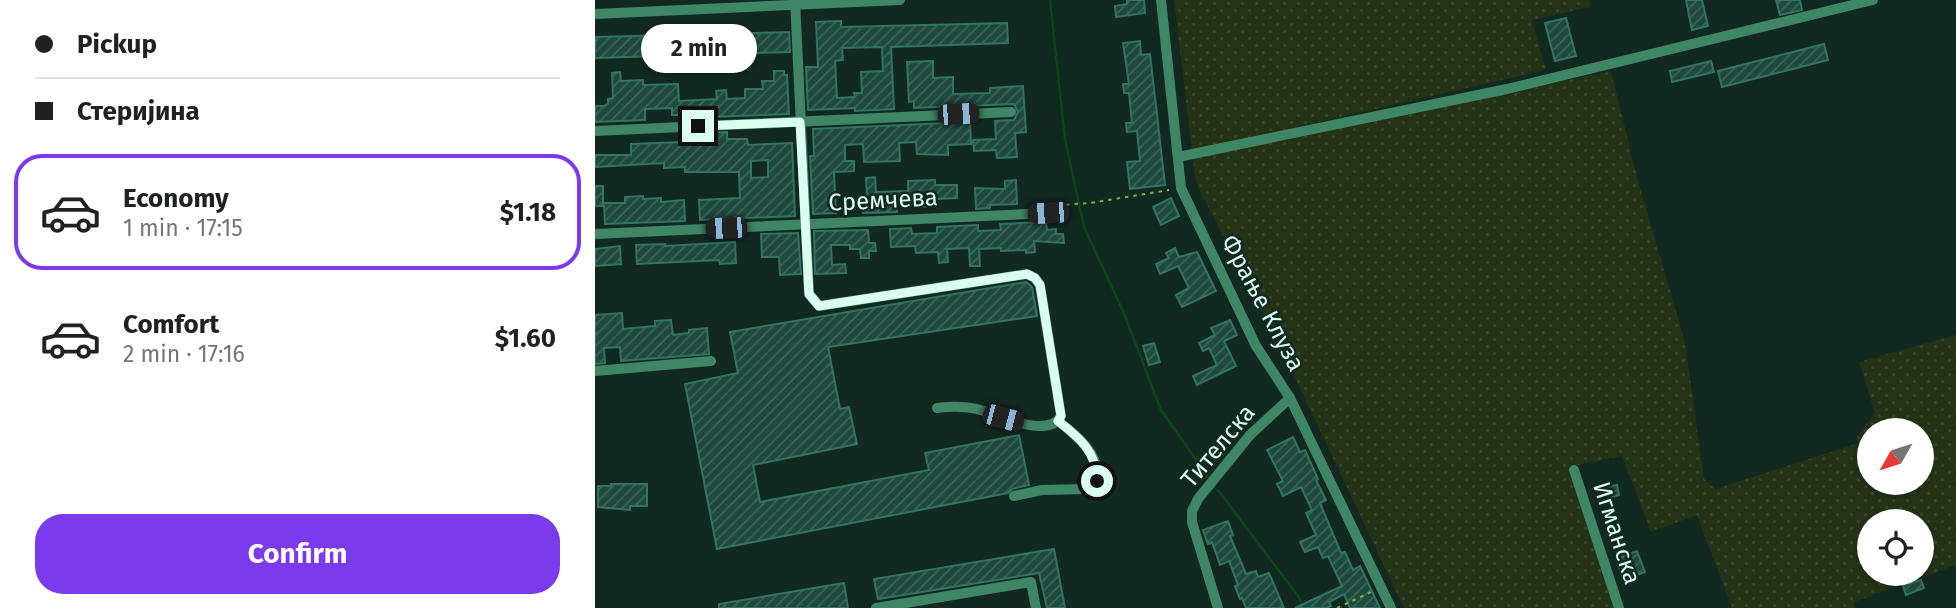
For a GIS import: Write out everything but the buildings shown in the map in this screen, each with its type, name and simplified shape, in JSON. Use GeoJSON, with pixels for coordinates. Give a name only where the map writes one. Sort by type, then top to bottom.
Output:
{"type":"FeatureCollection","features":[{"type":"Feature","properties":{"kind":"street"},"geometry":{"type":"LineString","coordinates":[[595,14],[680,5],[900,0]]}},
{"type":"Feature","properties":{"kind":"street","name":"Фрање Клуза"},"geometry":{"type":"LineString","coordinates":[[1161,0],[1181,188],[1256,346],[1290,398],[1391,608]]}},
{"type":"Feature","properties":{"kind":"street"},"geometry":{"type":"LineString","coordinates":[[1178,157],[1507,89],[1873,0]]}},
{"type":"Feature","properties":{"kind":"street"},"geometry":{"type":"LineString","coordinates":[[795,2],[809,294],[819,306],[1027,274],[1040,285],[1061,416],[1058,421],[1052,425],[1034,426],[967,407],[937,408]]}},
{"type":"Feature","properties":{"kind":"street"},"geometry":{"type":"LineString","coordinates":[[595,131],[1011,112]]}},
{"type":"Feature","properties":{"kind":"street","name":"Сремчева"},"geometry":{"type":"LineString","coordinates":[[595,234],[1048,213]]}},
{"type":"Feature","properties":{"kind":"street"},"geometry":{"type":"LineString","coordinates":[[595,371],[711,361]]}},
{"type":"Feature","properties":{"kind":"street","name":"Тителска"},"geometry":{"type":"LineString","coordinates":[[1218,608],[1192,522],[1192,511],[1198,499],[1250,435],[1290,398]]}},
{"type":"Feature","properties":{"kind":"street"},"geometry":{"type":"LineString","coordinates":[[1014,496],[1056,489],[1086,489],[1095,484],[1096,470],[1089,449],[1080,438],[1058,421]]}},
{"type":"Feature","properties":{"kind":"street","name":"Игманска"},"geometry":{"type":"LineString","coordinates":[[1574,470],[1619,608]]}},
{"type":"Feature","properties":{"kind":"street"},"geometry":{"type":"LineString","coordinates":[[876,608],[906,606],[1031,582],[1037,608]]}},
{"type":"Feature","properties":{"kind":"path"},"geometry":{"type":"LineString","coordinates":[[1062,205],[1181,188]]}},
{"type":"Feature","properties":{"kind":"path"},"geometry":{"type":"LineString","coordinates":[[1337,608],[1381,587]]}},
{"type":"Feature","properties":{"kind":"green space"},"geometry":{"type":"Polygon","coordinates":[[[1174,0],[1589,0],[1590,7],[1532,20],[1546,70],[1192,151],[1174,0]]]}},
{"type":"Feature","properties":{"kind":"green space"},"geometry":{"type":"Polygon","coordinates":[[[1611,71],[1638,181],[1685,342],[1704,479],[1715,489],[1856,444],[1857,440],[1857,495],[1934,495],[1934,418],[1871,418],[1875,413],[1859,362],[1956,335],[1956,565],[1934,573],[1934,509],[1857,509],[1857,586],[1898,586],[1854,602],[1855,608],[1732,608],[1697,515],[1651,532],[1622,456],[1569,467],[1615,608],[1404,608],[1290,367],[1196,183],[1193,159],[1611,71]]]}},
{"type":"Feature","properties":{"kind":"waterway"},"geometry":{"type":"LineString","coordinates":[[1050,0],[1065,139],[1084,227],[1123,311],[1161,410],[1207,475]]}},
{"type":"Feature","properties":{"kind":"waterway"},"geometry":{"type":"LineString","coordinates":[[1218,490],[1298,596],[1303,608]]}},
{"type":"Feature","properties":{"kind":"route"},"geometry":{"type":"LineString","coordinates":[[698,126],[800,122],[809,294],[819,306],[1027,274],[1035,278],[1040,285],[1061,416],[1058,421],[1086,445],[1094,461],[1097,481]]}}]}
